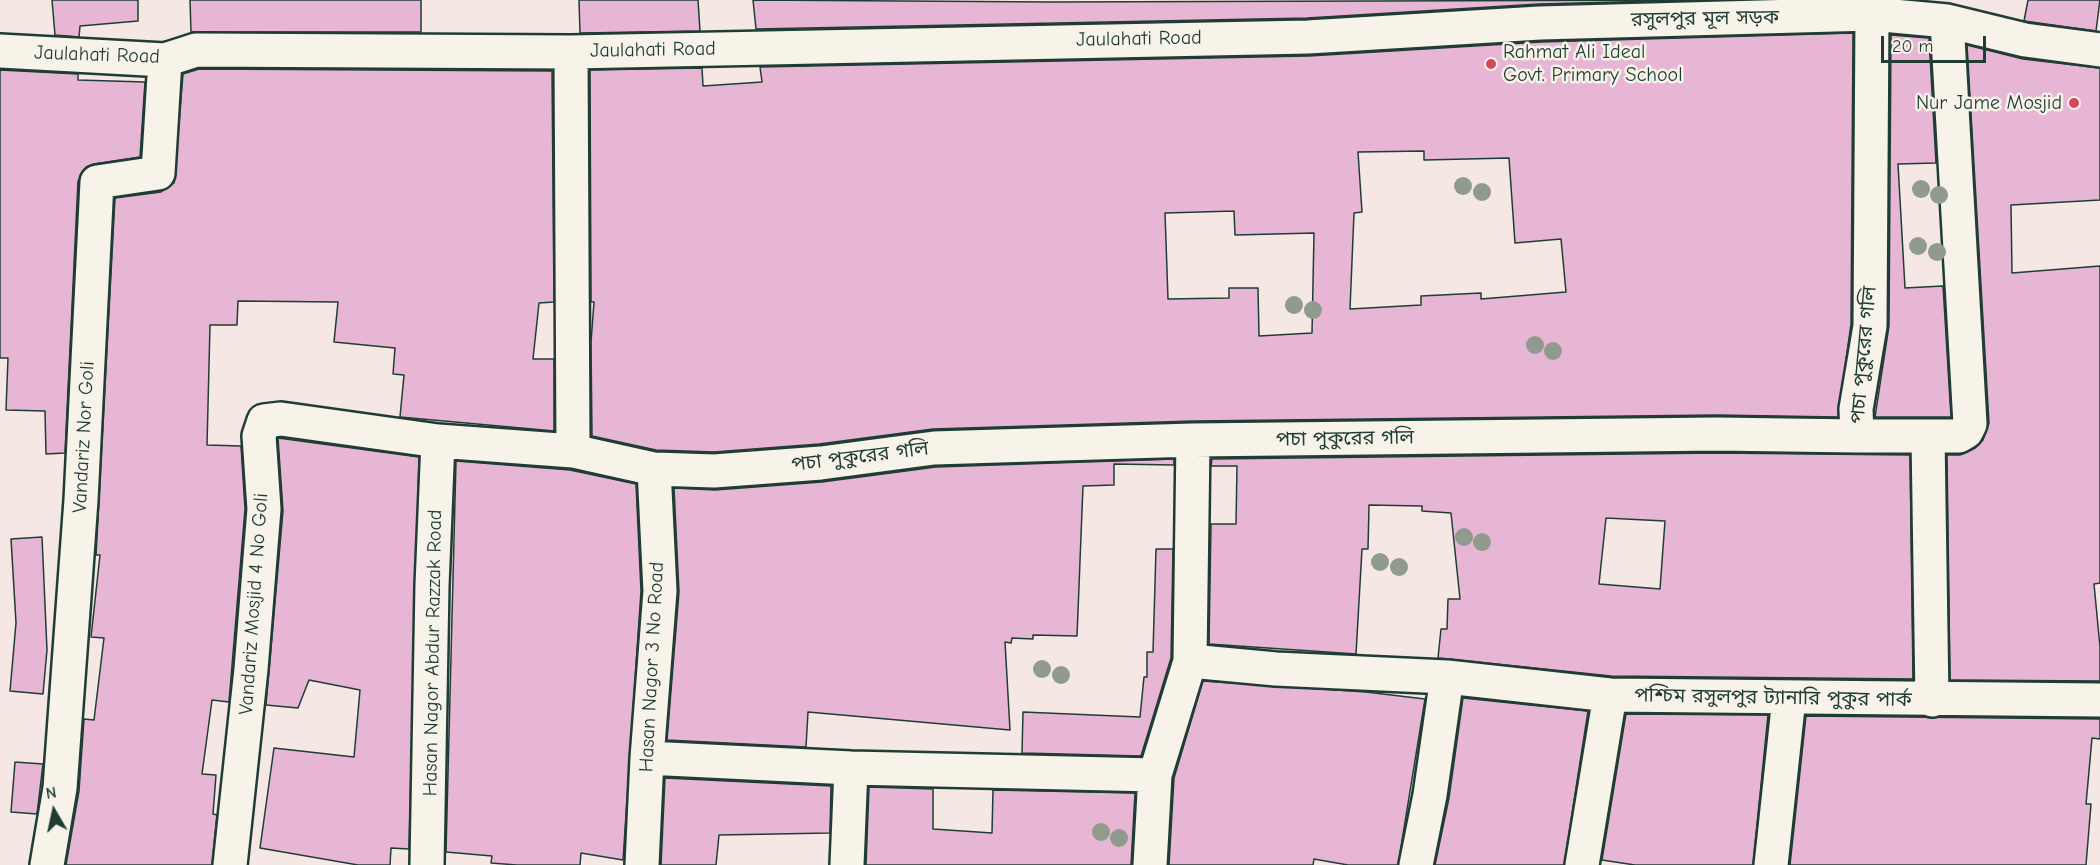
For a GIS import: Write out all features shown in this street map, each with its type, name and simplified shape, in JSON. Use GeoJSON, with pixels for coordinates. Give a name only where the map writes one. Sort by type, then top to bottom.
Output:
{"type":"FeatureCollection","features":[{"type":"Feature","properties":{"kind":"street","name":"রসুলপুর মূল সড়ক"},"geometry":{"type":"LineString","coordinates":[[1308,37],[1540,23],[1872,14],[1947,21],[2025,40],[2100,50]]}},
{"type":"Feature","properties":{"kind":"street","name":"পচা পুকুরের গলি"},"geometry":{"type":"LineString","coordinates":[[426,438],[573,451],[654,469],[714,471],[821,463],[934,448],[1193,441],[1717,434],[1857,436],[1856,409],[1870,326],[1872,14]]}},
{"type":"Feature","properties":{"kind":"street"},"geometry":{"type":"LineString","coordinates":[[1857,436],[1959,436],[1966,432],[1970,424],[1947,21]]}},
{"type":"Feature","properties":{"kind":"street","name":"Jaulahati Road"},"geometry":{"type":"LineString","coordinates":[[0,51],[165,60],[196,50],[571,52],[1308,37]]}},
{"type":"Feature","properties":{"kind":"street"},"geometry":{"type":"LineString","coordinates":[[571,52],[573,451]]}},
{"type":"Feature","properties":{"kind":"street","name":"Vandariz Nor Goli"},"geometry":{"type":"LineString","coordinates":[[47,865],[60,788],[81,500],[96,182],[158,173],[165,60]]}},
{"type":"Feature","properties":{"kind":"street","name":"Vandariz Mosjid 4 No Goli"},"geometry":{"type":"LineString","coordinates":[[230,865],[251,669],[263,520],[259,436],[264,421],[281,419],[426,438]]}},
{"type":"Feature","properties":{"kind":"street"},"geometry":{"type":"LineString","coordinates":[[1928,436],[1932,700]]}},
{"type":"Feature","properties":{"kind":"street","name":"Hasan Nagor Abdur Razzak Road"},"geometry":{"type":"LineString","coordinates":[[426,438],[432,585],[427,865]]}},
{"type":"Feature","properties":{"kind":"street"},"geometry":{"type":"LineString","coordinates":[[1150,865],[1155,775],[1190,661],[1193,441]]}},
{"type":"Feature","properties":{"kind":"street","name":"Hasan Nagor 3 No Road"},"geometry":{"type":"LineString","coordinates":[[642,865],[647,758],[660,591],[654,469]]}},
{"type":"Feature","properties":{"kind":"street","name":"পশ্চিম রসুলপুর ট্যানারি পুকুর পার্ক"},"geometry":{"type":"LineString","coordinates":[[1190,661],[1276,669],[1447,677],[1610,696],[2100,700]]}},
{"type":"Feature","properties":{"kind":"street"},"geometry":{"type":"LineString","coordinates":[[1416,865],[1430,795],[1447,677]]}},
{"type":"Feature","properties":{"kind":"street"},"geometry":{"type":"LineString","coordinates":[[1582,865],[1610,696]]}},
{"type":"Feature","properties":{"kind":"street"},"geometry":{"type":"LineString","coordinates":[[1771,865],[1789,698]]}},
{"type":"Feature","properties":{"kind":"street"},"geometry":{"type":"LineString","coordinates":[[647,758],[851,768],[1155,775]]}},
{"type":"Feature","properties":{"kind":"street"},"geometry":{"type":"LineString","coordinates":[[847,865],[851,768]]}},
{"type":"Feature","properties":{"kind":"building"},"geometry":{"type":"Polygon","coordinates":[[[52,0],[138,0],[138,21],[80,26],[79,37],[55,35],[52,0]]]}},
{"type":"Feature","properties":{"kind":"building"},"geometry":{"type":"Polygon","coordinates":[[[190,0],[421,0],[421,32],[191,32],[190,0]]]}},
{"type":"Feature","properties":{"kind":"building"},"geometry":{"type":"Polygon","coordinates":[[[579,0],[698,0],[700,31],[580,33],[579,0]]]}},
{"type":"Feature","properties":{"kind":"building"},"geometry":{"type":"Polygon","coordinates":[[[753,0],[1051,2],[1697,0],[1539,4],[1307,18],[756,29],[753,0]]]}},
{"type":"Feature","properties":{"kind":"building"},"geometry":{"type":"Polygon","coordinates":[[[2028,0],[2100,0],[2096,31],[2024,21],[2028,0]]]}},
{"type":"Feature","properties":{"kind":"building"},"geometry":{"type":"Polygon","coordinates":[[[1853,33],[1851,324],[1838,417],[1717,415],[1193,421],[933,429],[819,444],[714,452],[656,450],[592,436],[591,342],[594,302],[591,302],[590,70],[702,68],[703,86],[762,82],[760,67],[1309,56],[1541,42],[1853,33]],[[1424,151],[1358,152],[1362,212],[1354,213],[1350,309],[1421,305],[1421,296],[1481,293],[1481,299],[1566,292],[1561,239],[1515,243],[1509,158],[1424,160],[1424,151]],[[1234,211],[1165,213],[1168,299],[1229,298],[1229,288],[1258,288],[1259,336],[1312,333],[1314,233],[1235,235],[1234,211]]]}},
{"type":"Feature","properties":{"kind":"building"},"geometry":{"type":"Polygon","coordinates":[[[1891,35],[1929,38],[1936,163],[1898,164],[1905,288],[1943,286],[1951,417],[1875,417],[1889,326],[1891,35]]]}},
{"type":"Feature","properties":{"kind":"building"},"geometry":{"type":"Polygon","coordinates":[[[1967,45],[2023,59],[2100,68],[2100,200],[2011,205],[2012,273],[2100,266],[2100,583],[2094,584],[2100,647],[2100,681],[1950,680],[1947,455],[1960,455],[1975,448],[1983,440],[1989,423],[1967,45]]]}},
{"type":"Feature","properties":{"kind":"building"},"geometry":{"type":"Polygon","coordinates":[[[199,69],[552,71],[554,302],[539,303],[533,359],[554,359],[554,431],[400,417],[404,375],[393,374],[395,348],[334,342],[338,302],[238,301],[237,325],[210,325],[207,445],[241,446],[245,509],[229,702],[212,700],[202,774],[216,775],[213,814],[217,815],[212,865],[66,865],[79,791],[84,719],[94,720],[104,638],[91,637],[100,555],[96,555],[115,198],[161,192],[174,183],[183,74],[199,69]]]}},
{"type":"Feature","properties":{"kind":"building"},"geometry":{"type":"Polygon","coordinates":[[[0,70],[78,74],[78,80],[145,82],[140,157],[86,167],[78,181],[65,453],[46,454],[45,411],[6,410],[8,358],[0,358],[0,70]]]}},
{"type":"Feature","properties":{"kind":"building"},"geometry":{"type":"Polygon","coordinates":[[[278,438],[419,457],[409,849],[391,848],[390,865],[358,865],[260,848],[274,748],[354,757],[360,690],[309,680],[298,708],[266,705],[283,511],[278,438]]]}},
{"type":"Feature","properties":{"kind":"building"},"geometry":{"type":"Polygon","coordinates":[[[1717,453],[1910,455],[1913,679],[1611,676],[1438,658],[1441,629],[1447,629],[1448,599],[1460,599],[1451,513],[1422,511],[1422,506],[1369,505],[1368,549],[1362,549],[1356,654],[1209,644],[1211,524],[1236,524],[1237,466],[1211,466],[1212,459],[1717,453]],[[1606,518],[1599,584],[1660,589],[1665,521],[1606,518]]]}},
{"type":"Feature","properties":{"kind":"building"},"geometry":{"type":"Polygon","coordinates":[[[1174,459],[1174,465],[1114,464],[1114,485],[1083,486],[1077,636],[1033,635],[1033,639],[1012,638],[1011,643],[1005,642],[1010,730],[808,712],[806,747],[667,740],[679,592],[674,488],[715,490],[822,482],[936,467],[1174,459]]]}},
{"type":"Feature","properties":{"kind":"building"},"geometry":{"type":"Polygon","coordinates":[[[456,461],[570,470],[636,484],[641,591],[623,860],[581,853],[580,865],[517,865],[491,863],[492,856],[446,852],[456,461]]]}},
{"type":"Feature","properties":{"kind":"building"},"geometry":{"type":"Polygon","coordinates":[[[42,537],[47,650],[43,694],[10,691],[16,623],[11,539],[42,537]]]}},
{"type":"Feature","properties":{"kind":"building"},"geometry":{"type":"Polygon","coordinates":[[[1156,549],[1173,549],[1171,658],[1141,756],[1022,753],[1023,712],[1140,717],[1144,677],[1147,677],[1147,652],[1153,652],[1156,549]]]}},
{"type":"Feature","properties":{"kind":"building"},"geometry":{"type":"Polygon","coordinates":[[[1203,681],[1366,692],[1425,699],[1398,865],[1348,865],[1314,859],[1313,865],[1169,865],[1174,778],[1203,681]]]}},
{"type":"Feature","properties":{"kind":"building"},"geometry":{"type":"Polygon","coordinates":[[[1463,698],[1588,711],[1564,865],[1435,865],[1449,798],[1463,698]]]}},
{"type":"Feature","properties":{"kind":"building"},"geometry":{"type":"Polygon","coordinates":[[[1626,714],[1768,715],[1753,865],[1635,865],[1602,860],[1626,714]]]}},
{"type":"Feature","properties":{"kind":"building"},"geometry":{"type":"Polygon","coordinates":[[[1806,716],[2100,719],[2100,739],[2092,738],[2086,804],[2091,804],[2086,865],[1790,865],[1806,716]]]}},
{"type":"Feature","properties":{"kind":"building"},"geometry":{"type":"Polygon","coordinates":[[[15,762],[43,764],[37,814],[11,812],[15,762]]]}},
{"type":"Feature","properties":{"kind":"building"},"geometry":{"type":"Polygon","coordinates":[[[665,778],[831,786],[830,833],[719,835],[716,865],[661,865],[665,778]]]}},
{"type":"Feature","properties":{"kind":"building"},"geometry":{"type":"Polygon","coordinates":[[[869,787],[933,789],[933,829],[992,833],[993,790],[1135,793],[1131,865],[866,865],[869,787]]]}},
{"type":"Feature","properties":{"kind":"place","name":"Rahmat Ali Ideal Govt. Primary School"},"geometry":{"type":"Point","coordinates":[1491,64]}},
{"type":"Feature","properties":{"kind":"place","name":"Nur Jame Mosjid"},"geometry":{"type":"Point","coordinates":[2074,103]}}]}
